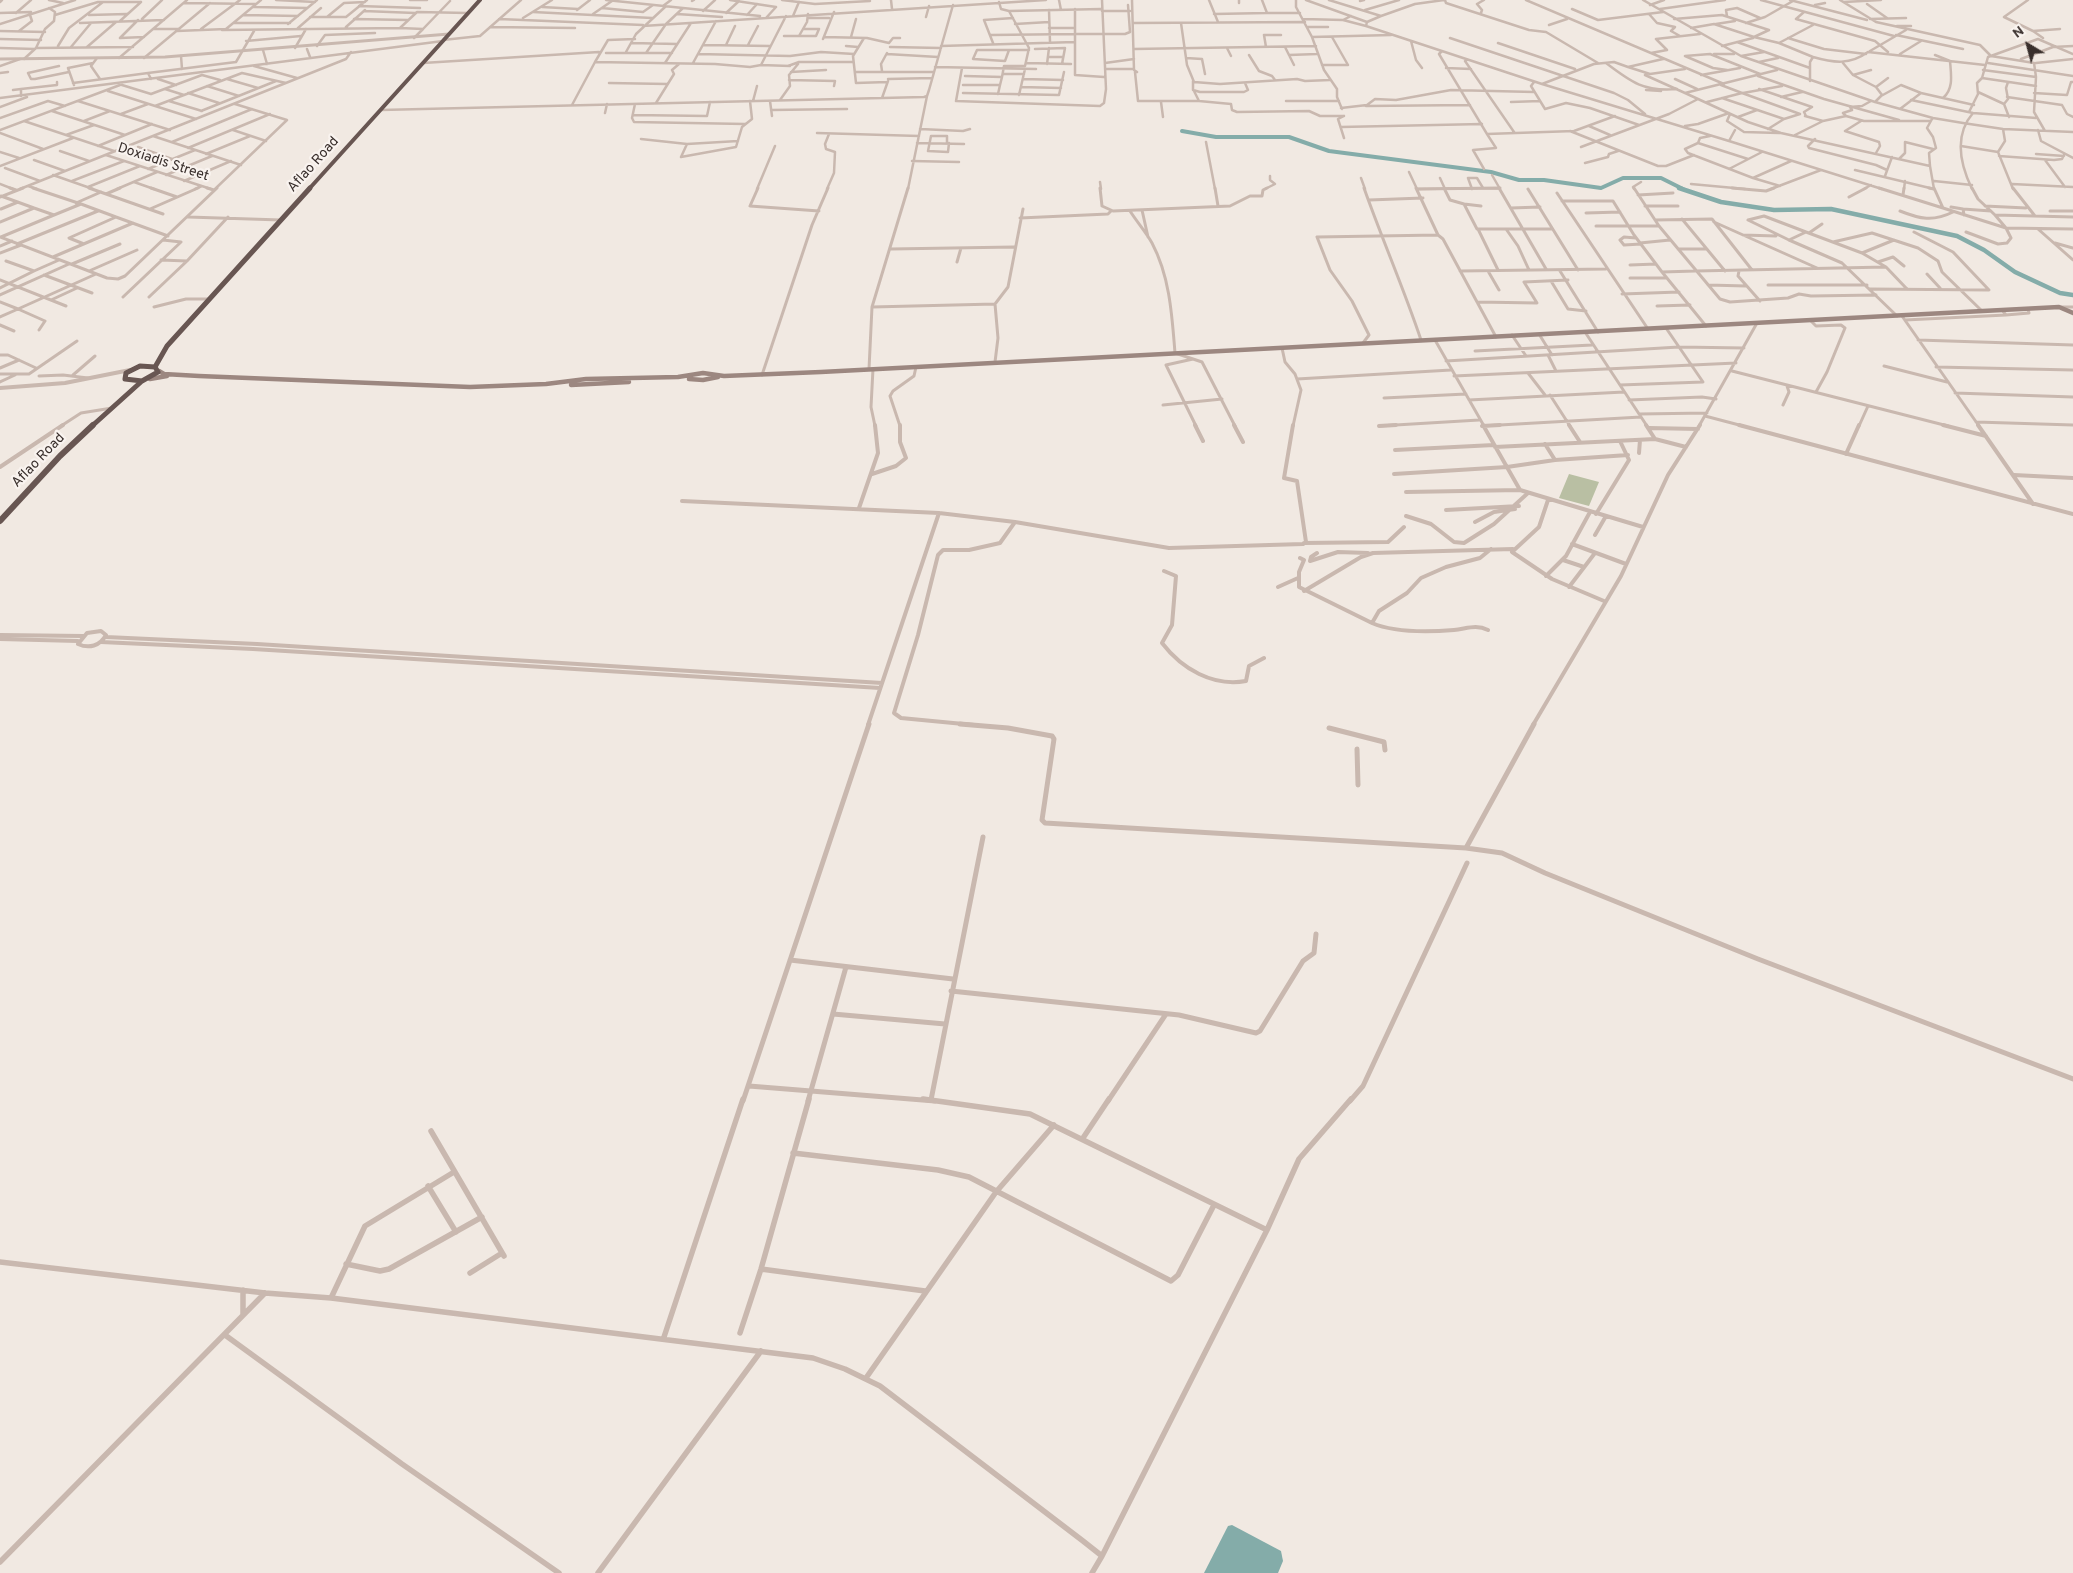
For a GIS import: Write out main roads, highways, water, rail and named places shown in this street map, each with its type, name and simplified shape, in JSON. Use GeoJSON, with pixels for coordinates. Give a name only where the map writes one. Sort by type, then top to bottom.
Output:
{"type":"FeatureCollection","features":[{"type":"Feature","properties":{"kind":"highway","name":"Aflao Road"},"geometry":{"type":"LineString","coordinates":[[150,379],[157,369],[157,360],[167,346],[480,0]]}},
{"type":"Feature","properties":{"kind":"highway","name":"Aflao Road"},"geometry":{"type":"LineString","coordinates":[[0,515],[56,455],[128,385],[126,379],[130,370],[140,366],[167,346]]}},
{"type":"Feature","properties":{"kind":"highway"},"geometry":{"type":"LineString","coordinates":[[140,366],[157,369]]}},
{"type":"Feature","properties":{"kind":"highway"},"geometry":{"type":"LineString","coordinates":[[126,379],[142,381],[150,379]]}},
{"type":"Feature","properties":{"kind":"highway","name":"Aflao Road"},"geometry":{"type":"LineString","coordinates":[[0,521],[60,456],[132,388],[142,381]]}},
{"type":"Feature","properties":{"kind":"main road"},"geometry":{"type":"LineString","coordinates":[[699,377],[706,380],[724,376],[1757,323],[1901,318],[2002,310],[2059,308],[2073,313]]}},
{"type":"Feature","properties":{"kind":"main road"},"geometry":{"type":"LineString","coordinates":[[157,369],[164,374],[452,387],[546,384],[584,380],[699,377],[708,374],[724,376]]}},
{"type":"Feature","properties":{"kind":"main road"},"geometry":{"type":"LineString","coordinates":[[706,380],[710,377],[708,374]]}},
{"type":"Feature","properties":{"kind":"main road"},"geometry":{"type":"LineString","coordinates":[[150,379],[165,376],[451,389],[581,385],[619,380]]}},
{"type":"Feature","properties":{"kind":"main road"},"geometry":{"type":"LineString","coordinates":[[581,385],[580,383],[584,380]]}},
{"type":"Feature","properties":{"kind":"water"},"geometry":{"type":"Polygon","coordinates":[[[1232,1525],[1281,1551],[1283,1561],[1278,1573],[1204,1573],[1228,1526],[1232,1525]]]}},
{"type":"Feature","properties":{"kind":"waterway"},"geometry":{"type":"LineString","coordinates":[[1182,131],[1216,137],[1289,137],[1329,151],[1491,172],[1519,180],[1544,180],[1601,188],[1623,178],[1661,178],[1683,189]]}},
{"type":"Feature","properties":{"kind":"waterway"},"geometry":{"type":"LineString","coordinates":[[1679,188],[1721,202],[1774,210],[1831,209],[1957,236],[1984,250],[2015,272],[2060,293],[2073,295]]}}]}
